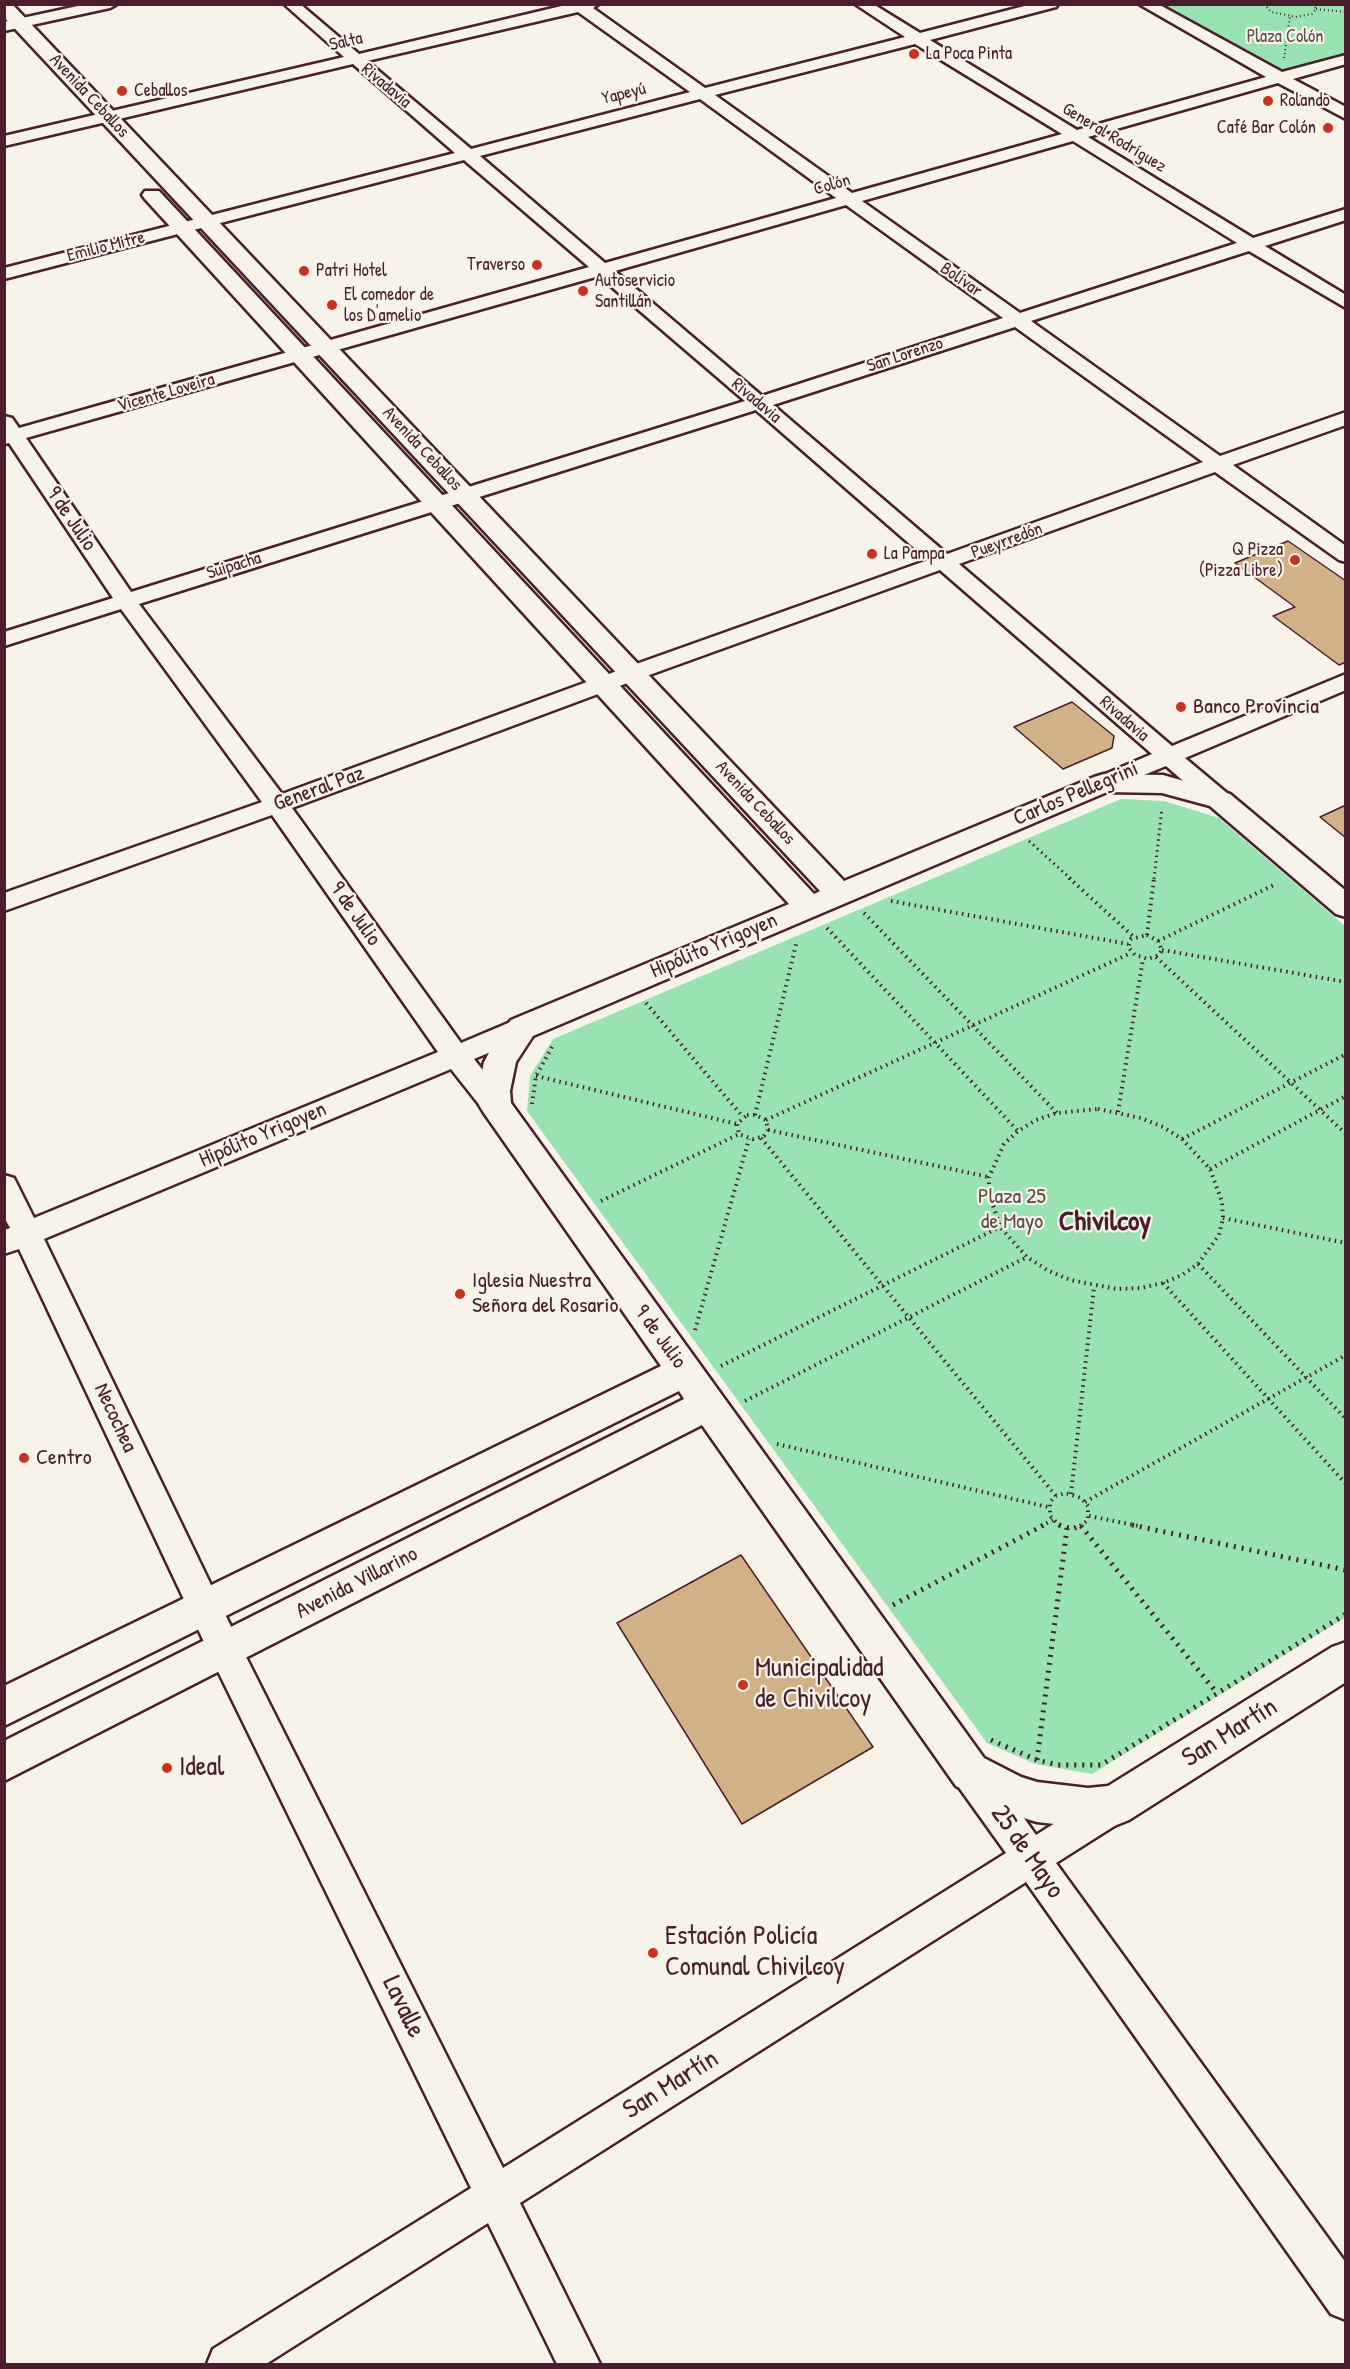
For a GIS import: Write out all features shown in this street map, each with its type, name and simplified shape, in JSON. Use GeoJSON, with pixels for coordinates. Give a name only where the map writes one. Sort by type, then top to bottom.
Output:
{"type":"FeatureCollection","features":[{"type":"Feature","properties":{"kind":"main road","name":"Avenida Ceballos"},"geometry":{"type":"LineString","coordinates":[[4,6],[13,26],[110,118],[328,347],[463,494],[839,893]]}},
{"type":"Feature","properties":{"kind":"main road","name":"Avenida Ceballos"},"geometry":{"type":"LineString","coordinates":[[69,106],[102,141]]}},
{"type":"Feature","properties":{"kind":"main road","name":"Avenida Ceballos"},"geometry":{"type":"LineString","coordinates":[[142,184],[603,684],[817,921]]}},
{"type":"Feature","properties":{"kind":"main road","name":"Carlos Pellegrini"},"geometry":{"type":"LineString","coordinates":[[839,893],[1104,783]]}},
{"type":"Feature","properties":{"kind":"main road","name":"Rivadavia"},"geometry":{"type":"LineString","coordinates":[[1104,783],[1163,783],[1220,800],[1346,907]]}},
{"type":"Feature","properties":{"kind":"main road","name":"Hipólito Yrigoyen"},"geometry":{"type":"LineString","coordinates":[[522,1028],[817,921],[839,893]]}},
{"type":"Feature","properties":{"kind":"main road"},"geometry":{"type":"LineString","coordinates":[[495,1105],[495,1083],[500,1062],[509,1044],[522,1028]]}},
{"type":"Feature","properties":{"kind":"main road","name":"9 de Julio"},"geometry":{"type":"LineString","coordinates":[[495,1105],[699,1364],[730,1393]]}},
{"type":"Feature","properties":{"kind":"main road","name":"Avenida Villarino"},"geometry":{"type":"LineString","coordinates":[[4,1707],[699,1364]]}},
{"type":"Feature","properties":{"kind":"main road","name":"Avenida Villarino"},"geometry":{"type":"LineString","coordinates":[[4,1762],[730,1393]]}},
{"type":"Feature","properties":{"kind":"main road","name":"25 de Mayo"},"geometry":{"type":"LineString","coordinates":[[730,1393],[980,1756]]}},
{"type":"Feature","properties":{"kind":"main road","name":"San Martín"},"geometry":{"type":"LineString","coordinates":[[1114,1806],[1346,1660]]}},
{"type":"Feature","properties":{"kind":"main road"},"geometry":{"type":"LineString","coordinates":[[980,1756],[1013,1795],[1063,1807],[1114,1806]]}},
{"type":"Feature","properties":{"kind":"street"},"geometry":{"type":"LineString","coordinates":[[13,26],[110,4]]}},
{"type":"Feature","properties":{"kind":"street","name":"Rivadavia"},"geometry":{"type":"LineString","coordinates":[[291,4],[1220,800]]}},
{"type":"Feature","properties":{"kind":"street","name":"General Rodríguez"},"geometry":{"type":"LineString","coordinates":[[862,4],[1346,303]]}},
{"type":"Feature","properties":{"kind":"street","name":"Yapeyú"},"geometry":{"type":"LineString","coordinates":[[208,221],[1051,4]]}},
{"type":"Feature","properties":{"kind":"street"},"geometry":{"type":"LineString","coordinates":[[1146,4],[1346,114]]}},
{"type":"Feature","properties":{"kind":"street","name":"Salta"},"geometry":{"type":"LineString","coordinates":[[4,141],[110,118],[583,5]]}},
{"type":"Feature","properties":{"kind":"street","name":"Bolívar"},"geometry":{"type":"LineString","coordinates":[[583,5],[702,94],[1346,556]]}},
{"type":"Feature","properties":{"kind":"street","name":"Colón"},"geometry":{"type":"LineString","coordinates":[[328,347],[1346,59]]}},
{"type":"Feature","properties":{"kind":"street","name":"San Lorenzo"},"geometry":{"type":"LineString","coordinates":[[463,494],[759,403],[1346,214]]}},
{"type":"Feature","properties":{"kind":"street","name":"Emilio Mitre"},"geometry":{"type":"LineString","coordinates":[[4,274],[208,221]]}},
{"type":"Feature","properties":{"kind":"street","name":"Vicente Loveira"},"geometry":{"type":"LineString","coordinates":[[8,431],[328,347]]}},
{"type":"Feature","properties":{"kind":"street","name":"Pueyrredón"},"geometry":{"type":"LineString","coordinates":[[633,673],[1346,418]]}},
{"type":"Feature","properties":{"kind":"street","name":"9 de Julio"},"geometry":{"type":"LineString","coordinates":[[8,431],[125,600],[277,805],[455,1055],[495,1105]]}},
{"type":"Feature","properties":{"kind":"street","name":"Suipacha"},"geometry":{"type":"LineString","coordinates":[[4,639],[463,494]]}},
{"type":"Feature","properties":{"kind":"street","name":"General Paz"},"geometry":{"type":"LineString","coordinates":[[4,902],[277,805],[633,673]]}},
{"type":"Feature","properties":{"kind":"street","name":"Carlos Pellegrini"},"geometry":{"type":"LineString","coordinates":[[1104,783],[1346,681]]}},
{"type":"Feature","properties":{"kind":"street","name":"Hipólito Yrigoyen"},"geometry":{"type":"LineString","coordinates":[[16,1238],[522,1028]]}},
{"type":"Feature","properties":{"kind":"street","name":"Necochea"},"geometry":{"type":"LineString","coordinates":[[4,1186],[16,1238],[225,1650]]}},
{"type":"Feature","properties":{"kind":"street","name":"Lavalle"},"geometry":{"type":"LineString","coordinates":[[225,1650],[579,2364]]}},
{"type":"Feature","properties":{"kind":"street","name":"25 de Mayo"},"geometry":{"type":"LineString","coordinates":[[980,1756],[1031,1858],[1346,2299]]}},
{"type":"Feature","properties":{"kind":"street","name":"San Martín"},"geometry":{"type":"LineString","coordinates":[[228,2364],[1114,1806]]}},
{"type":"Feature","properties":{"kind":"path"},"geometry":{"type":"LineString","coordinates":[[1264,4],[1271,12],[1290,16],[1307,15],[1316,9],[1346,12]]}},
{"type":"Feature","properties":{"kind":"path"},"geometry":{"type":"LineString","coordinates":[[1314,4],[1316,9]]}},
{"type":"Feature","properties":{"kind":"path"},"geometry":{"type":"LineString","coordinates":[[1284,59],[1290,16]]}},
{"type":"Feature","properties":{"kind":"path"},"geometry":{"type":"LineString","coordinates":[[1155,804],[1170,806]]}},
{"type":"Feature","properties":{"kind":"path"},"geometry":{"type":"LineString","coordinates":[[1147,935],[1163,805]]}},
{"type":"Feature","properties":{"kind":"path"},"geometry":{"type":"LineString","coordinates":[[1039,837],[1029,841],[1134,937]]}},
{"type":"Feature","properties":{"kind":"path"},"geometry":{"type":"LineString","coordinates":[[1158,941],[1281,882]]}},
{"type":"Feature","properties":{"kind":"path"},"geometry":{"type":"LineString","coordinates":[[898,896],[888,901],[1128,944]]}},
{"type":"Feature","properties":{"kind":"path"},"geometry":{"type":"LineString","coordinates":[[871,908],[862,911],[1057,1113]]}},
{"type":"Feature","properties":{"kind":"path"},"geometry":{"type":"LineString","coordinates":[[817,921],[835,923]]}},
{"type":"Feature","properties":{"kind":"path"},"geometry":{"type":"LineString","coordinates":[[817,921],[1018,1131]]}},
{"type":"Feature","properties":{"kind":"path"},"geometry":{"type":"LineString","coordinates":[[1128,944],[1134,937],[1147,935],[1158,941],[1162,950]]}},
{"type":"Feature","properties":{"kind":"path"},"geometry":{"type":"LineString","coordinates":[[755,1115],[798,939],[787,943]]}},
{"type":"Feature","properties":{"kind":"path"},"geometry":{"type":"LineString","coordinates":[[1128,944],[1131,953],[1143,959],[1156,957],[1162,950]]}},
{"type":"Feature","properties":{"kind":"path"},"geometry":{"type":"LineString","coordinates":[[1162,950],[1346,981]]}},
{"type":"Feature","properties":{"kind":"path"},"geometry":{"type":"LineString","coordinates":[[737,1124],[743,1117],[755,1115],[766,1120],[1131,953]]}},
{"type":"Feature","properties":{"kind":"path"},"geometry":{"type":"LineString","coordinates":[[1156,957],[1346,1134]]}},
{"type":"Feature","properties":{"kind":"path"},"geometry":{"type":"LineString","coordinates":[[1118,1112],[1143,959]]}},
{"type":"Feature","properties":{"kind":"path"},"geometry":{"type":"LineString","coordinates":[[636,1007],[657,999]]}},
{"type":"Feature","properties":{"kind":"path"},"geometry":{"type":"LineString","coordinates":[[646,1003],[743,1117]]}},
{"type":"Feature","properties":{"kind":"path"},"geometry":{"type":"LineString","coordinates":[[532,1106],[536,1076],[555,1042]]}},
{"type":"Feature","properties":{"kind":"path"},"geometry":{"type":"LineString","coordinates":[[1182,1139],[1346,1054]]}},
{"type":"Feature","properties":{"kind":"path"},"geometry":{"type":"LineString","coordinates":[[536,1076],[737,1124]]}},
{"type":"Feature","properties":{"kind":"path"},"geometry":{"type":"LineString","coordinates":[[1210,1169],[1346,1096]]}},
{"type":"Feature","properties":{"kind":"path"},"geometry":{"type":"LineString","coordinates":[[1087,1109],[1118,1112],[1163,1127],[1182,1139],[1210,1169],[1222,1202],[1223,1218],[1219,1235],[1198,1264],[1182,1275],[1163,1283],[1141,1288],[1094,1287],[1047,1270],[1027,1257],[1012,1242],[1000,1227],[991,1202],[990,1177],[994,1160],[1004,1144],[1018,1131],[1036,1120],[1057,1113],[1087,1109]]}},
{"type":"Feature","properties":{"kind":"path"},"geometry":{"type":"LineString","coordinates":[[766,1120],[768,1130]]}},
{"type":"Feature","properties":{"kind":"path"},"geometry":{"type":"LineString","coordinates":[[737,1124],[739,1134]]}},
{"type":"Feature","properties":{"kind":"path"},"geometry":{"type":"LineString","coordinates":[[739,1134],[749,1139],[761,1138],[768,1130]]}},
{"type":"Feature","properties":{"kind":"path"},"geometry":{"type":"LineString","coordinates":[[768,1130],[990,1177]]}},
{"type":"Feature","properties":{"kind":"path"},"geometry":{"type":"LineString","coordinates":[[601,1201],[739,1134]]}},
{"type":"Feature","properties":{"kind":"path"},"geometry":{"type":"LineString","coordinates":[[761,1138],[1056,1496]]}},
{"type":"Feature","properties":{"kind":"path"},"geometry":{"type":"LineString","coordinates":[[694,1330],[749,1139]]}},
{"type":"Feature","properties":{"kind":"path"},"geometry":{"type":"LineString","coordinates":[[594,1191],[608,1210]]}},
{"type":"Feature","properties":{"kind":"path"},"geometry":{"type":"LineString","coordinates":[[1223,1218],[1346,1243]]}},
{"type":"Feature","properties":{"kind":"path"},"geometry":{"type":"LineString","coordinates":[[699,1364],[721,1366],[1000,1227]]}},
{"type":"Feature","properties":{"kind":"path"},"geometry":{"type":"LineString","coordinates":[[730,1393],[909,1317],[1027,1257]]}},
{"type":"Feature","properties":{"kind":"path"},"geometry":{"type":"LineString","coordinates":[[1198,1264],[1346,1419]]}},
{"type":"Feature","properties":{"kind":"path"},"geometry":{"type":"LineString","coordinates":[[1163,1283],[1346,1484]]}},
{"type":"Feature","properties":{"kind":"path"},"geometry":{"type":"LineString","coordinates":[[1071,1494],[1094,1287]]}},
{"type":"Feature","properties":{"kind":"path"},"geometry":{"type":"LineString","coordinates":[[688,1321],[701,1339]]}},
{"type":"Feature","properties":{"kind":"path"},"geometry":{"type":"LineString","coordinates":[[1084,1502],[1346,1355]]}},
{"type":"Feature","properties":{"kind":"path"},"geometry":{"type":"LineString","coordinates":[[721,1366],[730,1393],[752,1409]]}},
{"type":"Feature","properties":{"kind":"path"},"geometry":{"type":"LineString","coordinates":[[771,1436],[784,1454]]}},
{"type":"Feature","properties":{"kind":"path"},"geometry":{"type":"LineString","coordinates":[[777,1444],[1048,1507]]}},
{"type":"Feature","properties":{"kind":"path"},"geometry":{"type":"LineString","coordinates":[[1048,1507],[1056,1496],[1071,1494],[1084,1502],[1089,1516]]}},
{"type":"Feature","properties":{"kind":"path"},"geometry":{"type":"LineString","coordinates":[[1048,1507],[1053,1520],[1067,1528],[1081,1526],[1089,1516]]}},
{"type":"Feature","properties":{"kind":"path"},"geometry":{"type":"LineString","coordinates":[[1089,1516],[1346,1570]]}},
{"type":"Feature","properties":{"kind":"path"},"geometry":{"type":"LineString","coordinates":[[893,1605],[1053,1520]]}},
{"type":"Feature","properties":{"kind":"path"},"geometry":{"type":"LineString","coordinates":[[1081,1526],[1217,1693]]}},
{"type":"Feature","properties":{"kind":"path"},"geometry":{"type":"LineString","coordinates":[[1037,1760],[1067,1528]]}},
{"type":"Feature","properties":{"kind":"path"},"geometry":{"type":"LineString","coordinates":[[886,1596],[900,1615]]}},
{"type":"Feature","properties":{"kind":"path"},"geometry":{"type":"LineString","coordinates":[[980,1756],[1037,1760],[1059,1765],[1101,1765],[1346,1614]]}},
{"type":"Feature","properties":{"kind":"green space","name":"Plaza Colón"},"geometry":{"type":"Polygon","coordinates":[[[1157,5],[1345,5],[1345,54],[1282,72],[1157,5]]]}},
{"type":"Feature","properties":{"kind":"green space","name":"Plaza 25 de Mayo"},"geometry":{"type":"Polygon","coordinates":[[[1121,799],[1164,801],[1219,818],[1345,926],[1346,1617],[1092,1774],[1035,1764],[987,1743],[527,1111],[530,1076],[553,1039],[1121,799]]]}},
{"type":"Feature","properties":{"kind":"building"},"geometry":{"type":"Polygon","coordinates":[[[1288,541],[1346,581],[1346,662],[1339,665],[1273,616],[1295,607],[1235,563],[1288,541]]]}},
{"type":"Feature","properties":{"kind":"building"},"geometry":{"type":"Polygon","coordinates":[[[1072,702],[1114,736],[1112,748],[1063,769],[1014,727],[1072,702]]]}},
{"type":"Feature","properties":{"kind":"building"},"geometry":{"type":"Polygon","coordinates":[[[1346,805],[1346,838],[1320,817],[1346,805]]]}},
{"type":"Feature","properties":{"kind":"building","name":"Municipalidad de Chivilcoy"},"geometry":{"type":"Polygon","coordinates":[[[741,1555],[873,1747],[742,1824],[617,1623],[741,1555]]]}},
{"type":"Feature","properties":{"kind":"place","name":"La Poca Pinta"},"geometry":{"type":"Point","coordinates":[914,54]}},
{"type":"Feature","properties":{"kind":"place","name":"Ceballos"},"geometry":{"type":"Point","coordinates":[122,91]}},
{"type":"Feature","properties":{"kind":"place","name":"Rolando"},"geometry":{"type":"Point","coordinates":[1268,101]}},
{"type":"Feature","properties":{"kind":"place","name":"Café Bar Colón"},"geometry":{"type":"Point","coordinates":[1328,128]}},
{"type":"Feature","properties":{"kind":"place","name":"Traverso"},"geometry":{"type":"Point","coordinates":[537,265]}},
{"type":"Feature","properties":{"kind":"place","name":"Patri Hotel"},"geometry":{"type":"Point","coordinates":[304,271]}},
{"type":"Feature","properties":{"kind":"place","name":"Autoservicio Santillán"},"geometry":{"type":"Point","coordinates":[583,291]}},
{"type":"Feature","properties":{"kind":"place","name":"El comedor de los D'amelio"},"geometry":{"type":"Point","coordinates":[332,305]}},
{"type":"Feature","properties":{"kind":"place","name":"La Pampa"},"geometry":{"type":"Point","coordinates":[872,554]}},
{"type":"Feature","properties":{"kind":"place","name":"Q Pizza (Pizza Libre)"},"geometry":{"type":"Point","coordinates":[1295,560]}},
{"type":"Feature","properties":{"kind":"place","name":"Banco Provincia"},"geometry":{"type":"Point","coordinates":[1181,707]}},
{"type":"Feature","properties":{"kind":"place","name":"Iglesia Nuestra Señora del Rosario"},"geometry":{"type":"Point","coordinates":[460,1294]}},
{"type":"Feature","properties":{"kind":"place","name":"Centro"},"geometry":{"type":"Point","coordinates":[24,1458]}},
{"type":"Feature","properties":{"kind":"place","name":"Municipalidad de Chivilcoy"},"geometry":{"type":"Point","coordinates":[743,1685]}},
{"type":"Feature","properties":{"kind":"place","name":"Ideal"},"geometry":{"type":"Point","coordinates":[167,1768]}},
{"type":"Feature","properties":{"kind":"place","name":"Estación Policía Comunal Chivilcoy"},"geometry":{"type":"Point","coordinates":[653,1953]}},
{"type":"Feature","properties":{"kind":"district","name":"Chivilcoy"},"geometry":{"type":"Point","coordinates":[1105,1223]}}]}
